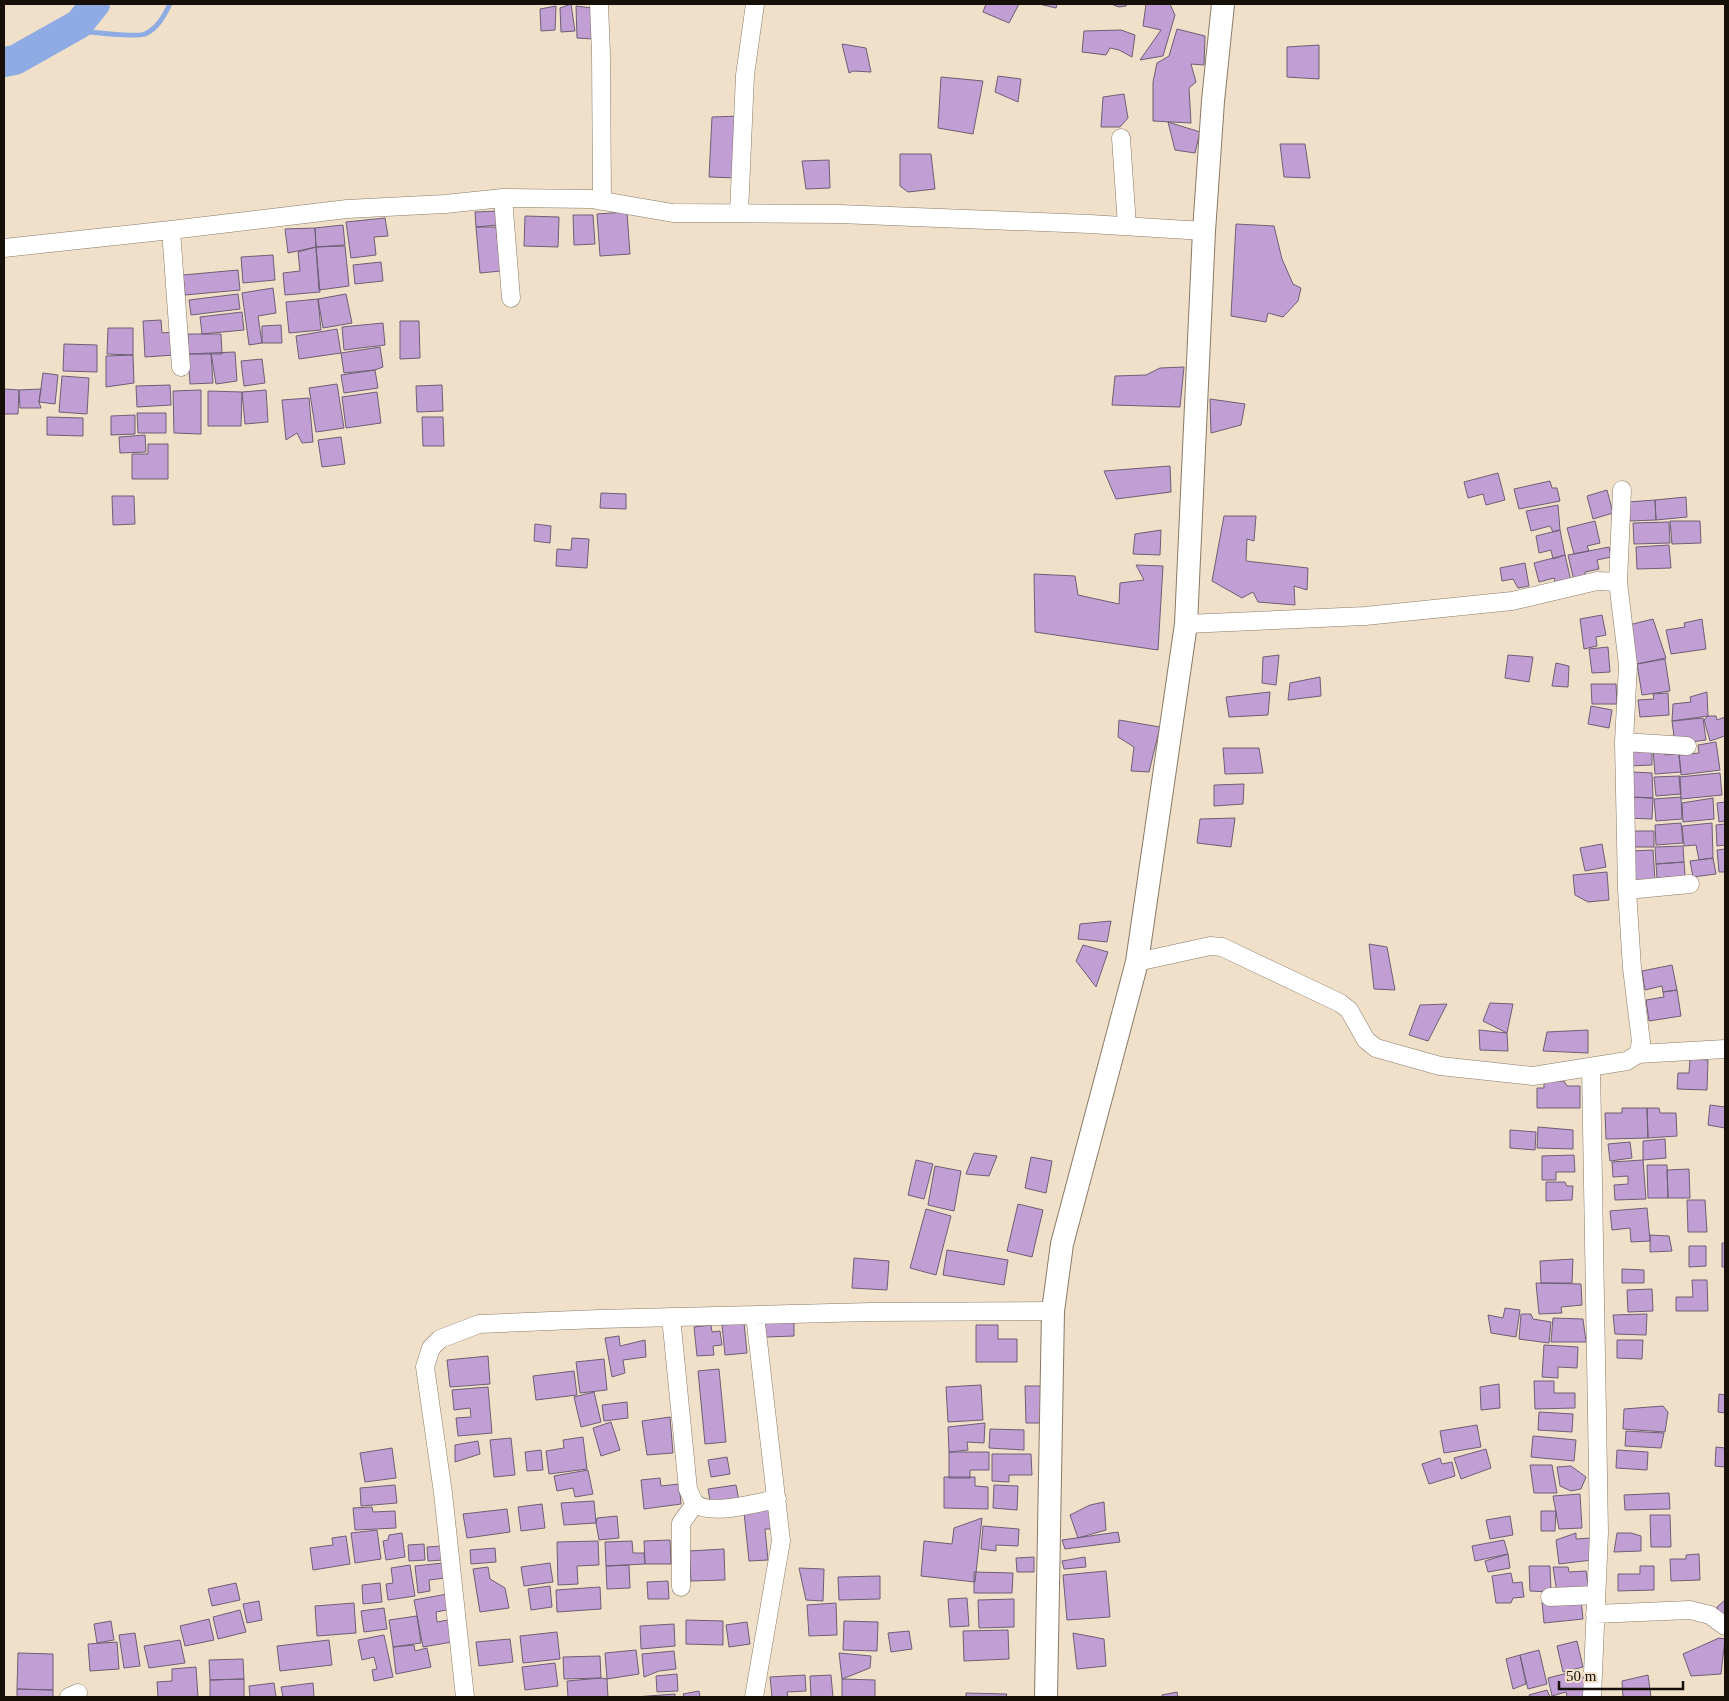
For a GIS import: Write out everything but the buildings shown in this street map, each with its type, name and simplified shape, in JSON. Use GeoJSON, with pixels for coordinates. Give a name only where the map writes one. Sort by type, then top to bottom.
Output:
{"type":"FeatureCollection","features":[{"type":"Feature","properties":{"kind":"main road"},"geometry":{"type":"LineString","coordinates":[[1046,1697],[1053,1311],[1062,1244],[1137,962],[1186,624],[1204,231],[1213,101],[1223,4]]}},
{"type":"Feature","properties":{"kind":"street"},"geometry":{"type":"LineString","coordinates":[[599,4],[602,201]]}},
{"type":"Feature","properties":{"kind":"street"},"geometry":{"type":"LineString","coordinates":[[739,213],[745,75],[755,4]]}},
{"type":"Feature","properties":{"kind":"street"},"geometry":{"type":"LineString","coordinates":[[1121,138],[1126,226]]}},
{"type":"Feature","properties":{"kind":"street"},"geometry":{"type":"LineString","coordinates":[[503,198],[511,298]]}},
{"type":"Feature","properties":{"kind":"street"},"geometry":{"type":"LineString","coordinates":[[4,248],[347,209],[445,204],[503,198],[591,199],[673,213],[840,214],[1204,231]]}},
{"type":"Feature","properties":{"kind":"street"},"geometry":{"type":"LineString","coordinates":[[170,230],[181,367]]}},
{"type":"Feature","properties":{"kind":"street"},"geometry":{"type":"LineString","coordinates":[[1622,490],[1618,582],[1628,665],[1624,742],[1627,890],[1632,968],[1641,1042],[1638,1054]]}},
{"type":"Feature","properties":{"kind":"street"},"geometry":{"type":"LineString","coordinates":[[1186,624],[1365,616],[1512,602],[1597,581],[1618,582]]}},
{"type":"Feature","properties":{"kind":"street"},"geometry":{"type":"LineString","coordinates":[[1624,742],[1687,746]]}},
{"type":"Feature","properties":{"kind":"street"},"geometry":{"type":"LineString","coordinates":[[1627,890],[1690,884]]}},
{"type":"Feature","properties":{"kind":"street"},"geometry":{"type":"LineString","coordinates":[[1137,962],[1210,946],[1222,947],[1340,1002],[1349,1010],[1366,1040],[1376,1048],[1440,1066],[1533,1076],[1628,1061],[1638,1054],[1725,1049]]}},
{"type":"Feature","properties":{"kind":"street"},"geometry":{"type":"LineString","coordinates":[[1591,1067],[1599,1532],[1592,1697]]}},
{"type":"Feature","properties":{"kind":"street"},"geometry":{"type":"LineString","coordinates":[[465,1697],[442,1493],[425,1367],[432,1348],[440,1339],[479,1324],[755,1315],[1053,1311]]}},
{"type":"Feature","properties":{"kind":"street"},"geometry":{"type":"LineString","coordinates":[[754,1697],[781,1541],[755,1315]]}},
{"type":"Feature","properties":{"kind":"street"},"geometry":{"type":"LineString","coordinates":[[671,1317],[688,1489],[695,1504],[717,1510],[777,1498]]}},
{"type":"Feature","properties":{"kind":"street"},"geometry":{"type":"LineString","coordinates":[[681,1587],[681,1523],[695,1504]]}},
{"type":"Feature","properties":{"kind":"street"},"geometry":{"type":"LineString","coordinates":[[1550,1597],[1596,1595]]}},
{"type":"Feature","properties":{"kind":"street"},"geometry":{"type":"LineString","coordinates":[[1595,1614],[1690,1610],[1710,1615],[1725,1626]]}},
{"type":"Feature","properties":{"kind":"waterway"},"geometry":{"type":"LineString","coordinates":[[4,62],[15,60],[79,24],[95,4]]}},
{"type":"Feature","properties":{"kind":"waterway"},"geometry":{"type":"LineString","coordinates":[[69,30],[120,35],[145,34],[157,25],[170,4]]}}]}
